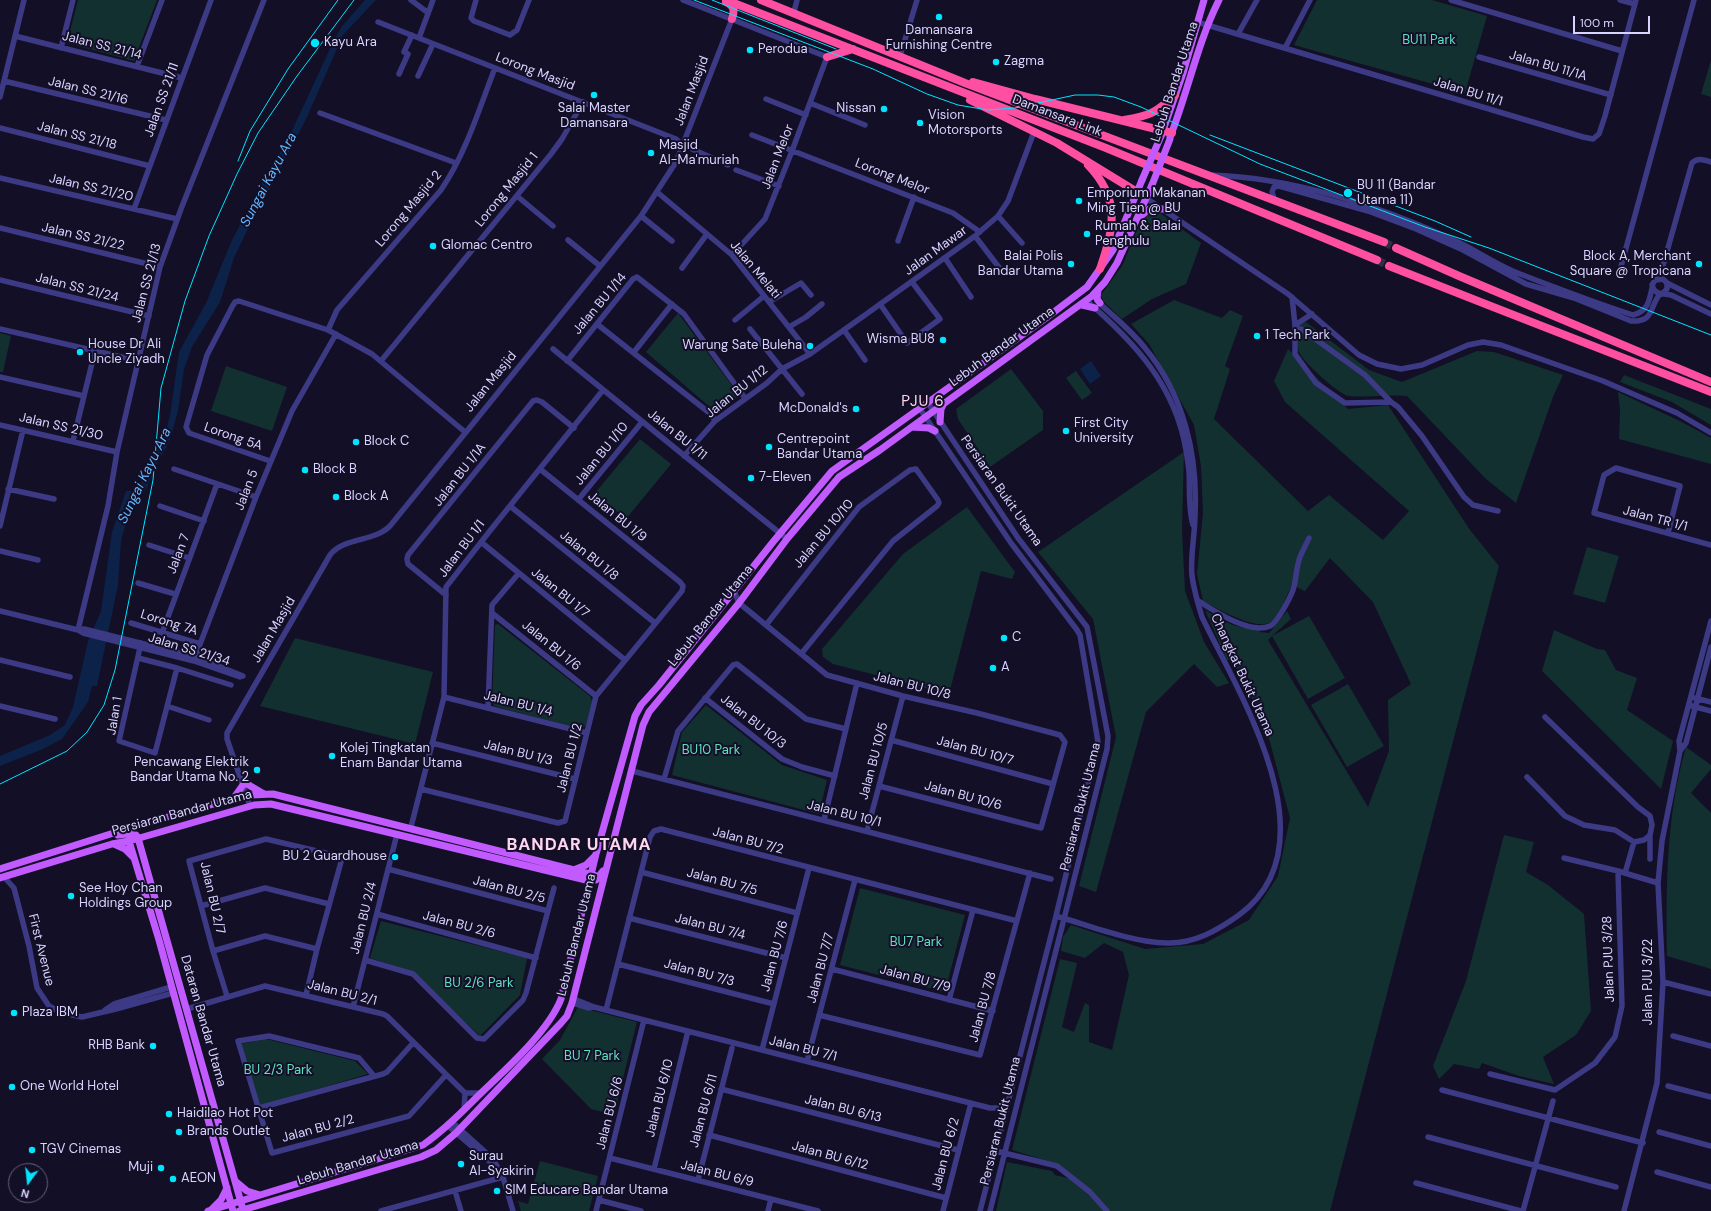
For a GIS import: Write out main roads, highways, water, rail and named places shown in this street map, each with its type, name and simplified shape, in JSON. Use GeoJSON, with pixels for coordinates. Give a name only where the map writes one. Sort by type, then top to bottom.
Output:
{"type":"FeatureCollection","features":[{"type":"Feature","properties":{"kind":"highway"},"geometry":{"type":"LineString","coordinates":[[722,0],[732,5],[734,14],[732,19]]}},
{"type":"Feature","properties":{"kind":"highway","name":"Damansara Link"},"geometry":{"type":"LineString","coordinates":[[726,0],[1106,148],[1377,260]]}},
{"type":"Feature","properties":{"kind":"highway","name":"Damansara Link"},"geometry":{"type":"LineString","coordinates":[[761,0],[794,12],[965,83],[1275,202],[1384,242]]}},
{"type":"Feature","properties":{"kind":"highway"},"geometry":{"type":"LineString","coordinates":[[827,57],[853,49]]}},
{"type":"Feature","properties":{"kind":"highway"},"geometry":{"type":"LineString","coordinates":[[965,83],[974,81],[1035,100],[1120,120],[1171,136]]}},
{"type":"Feature","properties":{"kind":"highway"},"geometry":{"type":"LineString","coordinates":[[948,86],[964,96],[1079,156],[1137,192]]}},
{"type":"Feature","properties":{"kind":"highway"},"geometry":{"type":"LineString","coordinates":[[1120,120],[1149,115],[1159,110],[1175,95]]}},
{"type":"Feature","properties":{"kind":"highway"},"geometry":{"type":"LineString","coordinates":[[1079,156],[1100,178],[1107,192],[1112,208],[1113,222],[1111,234],[1100,269]]}},
{"type":"Feature","properties":{"kind":"highway"},"geometry":{"type":"LineString","coordinates":[[1396,248],[1711,382]]}},
{"type":"Feature","properties":{"kind":"highway"},"geometry":{"type":"LineString","coordinates":[[1389,266],[1711,392]]}},
{"type":"Feature","properties":{"kind":"main road","name":"Lebuh Bandar Utama"},"geometry":{"type":"LineString","coordinates":[[209,1211],[232,1208],[241,1201],[419,1147],[436,1136],[450,1124],[515,1060],[554,1015],[561,1000],[596,854],[635,716],[641,705],[659,685],[780,533],[832,471],[1083,291],[1113,250],[1162,133],[1183,73],[1204,0]]}},
{"type":"Feature","properties":{"kind":"main road","name":"Lebuh Bandar Utama"},"geometry":{"type":"LineString","coordinates":[[242,1211],[421,1157],[436,1150],[458,1131],[567,1016],[573,1001],[599,893],[643,725],[649,712],[739,603],[787,539],[839,477],[880,450],[1087,301],[1098,289],[1117,263],[1147,198],[1171,136],[1206,25],[1219,0]]}},
{"type":"Feature","properties":{"kind":"main road"},"geometry":{"type":"LineString","coordinates":[[1138,218],[1149,209],[1163,208]]}},
{"type":"Feature","properties":{"kind":"main road"},"geometry":{"type":"LineString","coordinates":[[1083,291],[1087,301],[1098,306],[1098,289]]}},
{"type":"Feature","properties":{"kind":"main road"},"geometry":{"type":"LineString","coordinates":[[940,422],[944,403]]}},
{"type":"Feature","properties":{"kind":"main road"},"geometry":{"type":"LineString","coordinates":[[912,426],[929,428],[935,431]]}},
{"type":"Feature","properties":{"kind":"main road"},"geometry":{"type":"LineString","coordinates":[[233,799],[245,784],[265,794]]}},
{"type":"Feature","properties":{"kind":"main road","name":"Persiaran Bandar Utama"},"geometry":{"type":"LineString","coordinates":[[0,869],[89,841],[233,799],[273,794],[411,828],[575,873],[590,881]]}},
{"type":"Feature","properties":{"kind":"main road","name":"Persiaran Bandar Utama"},"geometry":{"type":"LineString","coordinates":[[2,878],[112,844],[252,805],[271,804],[417,839],[575,873],[592,873]]}},
{"type":"Feature","properties":{"kind":"main road"},"geometry":{"type":"LineString","coordinates":[[89,841],[122,834],[133,838],[137,830],[172,819],[179,814]]}},
{"type":"Feature","properties":{"kind":"main road"},"geometry":{"type":"LineString","coordinates":[[141,850],[150,834]]}},
{"type":"Feature","properties":{"kind":"main road","name":"Dataran Bandar Utama"},"geometry":{"type":"LineString","coordinates":[[133,838],[141,850],[148,872],[241,1201],[242,1211]]}},
{"type":"Feature","properties":{"kind":"main road","name":"Dataran Bandar Utama"},"geometry":{"type":"LineString","coordinates":[[133,838],[134,859],[232,1208]]}},
{"type":"Feature","properties":{"kind":"main road"},"geometry":{"type":"LineString","coordinates":[[112,844],[125,848],[134,859]]}},
{"type":"Feature","properties":{"kind":"main road"},"geometry":{"type":"LineString","coordinates":[[586,897],[583,884],[575,873],[587,864],[596,854]]}},
{"type":"Feature","properties":{"kind":"main road"},"geometry":{"type":"LineString","coordinates":[[590,881],[597,879],[607,862]]}},
{"type":"Feature","properties":{"kind":"main road"},"geometry":{"type":"LineString","coordinates":[[148,872],[146,883],[176,990],[172,990]]}},
{"type":"Feature","properties":{"kind":"main road"},"geometry":{"type":"LineString","coordinates":[[592,873],[597,879],[599,893]]}},
{"type":"Feature","properties":{"kind":"main road"},"geometry":{"type":"LineString","coordinates":[[554,1015],[566,1000],[573,1001]]}},
{"type":"Feature","properties":{"kind":"main road"},"geometry":{"type":"LineString","coordinates":[[235,1181],[247,1191],[262,1195]]}},
{"type":"Feature","properties":{"kind":"main road"},"geometry":{"type":"LineString","coordinates":[[209,1211],[221,1200],[227,1188]]}},
{"type":"Feature","properties":{"kind":"water","name":"Sungai Kayu Ara"},"geometry":{"type":"Polygon","coordinates":[[[365,0],[376,0],[343,35],[307,117],[278,174],[253,218],[234,258],[220,302],[192,347],[184,369],[178,411],[172,433],[166,448],[155,467],[154,474],[147,488],[134,504],[127,519],[121,541],[118,585],[97,686],[92,686],[88,702],[62,739],[43,749],[0,766],[0,756],[50,735],[65,725],[73,707],[88,641],[101,611],[112,532],[126,491],[134,491],[139,486],[166,432],[170,415],[179,352],[206,303],[232,240],[257,192],[290,135],[335,38],[342,26],[365,0]]]}},
{"type":"Feature","properties":{"kind":"water"},"geometry":{"type":"Polygon","coordinates":[[[1091,361],[1101,376],[1090,384],[1080,369],[1091,361]]]}},
{"type":"Feature","properties":{"kind":"tunnel"},"geometry":{"type":"LineString","coordinates":[[1384,242],[1396,248]]}},
{"type":"Feature","properties":{"kind":"tunnel"},"geometry":{"type":"LineString","coordinates":[[1377,260],[1389,266]]}},
{"type":"Feature","properties":{"kind":"tram line"},"geometry":{"type":"LineString","coordinates":[[238,161],[250,131],[288,69],[338,0]]}},
{"type":"Feature","properties":{"kind":"tram line"},"geometry":{"type":"LineString","coordinates":[[0,784],[67,751],[87,732],[104,705],[115,670],[153,480],[161,388],[185,301],[209,236],[237,174],[258,133],[297,76],[354,0]]}},
{"type":"Feature","properties":{"kind":"tram line"},"geometry":{"type":"LineString","coordinates":[[694,0],[873,69],[927,94],[958,105],[988,110],[1015,108],[1075,95],[1114,97],[1141,107],[1260,164],[1425,227],[1489,248],[1711,335]]}},
{"type":"Feature","properties":{"kind":"tram line"},"geometry":{"type":"LineString","coordinates":[[712,0],[836,49]]}},
{"type":"Feature","properties":{"kind":"tram line"},"geometry":{"type":"LineString","coordinates":[[1210,135],[1435,221],[1471,237]]}},
{"type":"Feature","properties":{"kind":"place","name":"Damansara Furnishing Centre"},"geometry":{"type":"Point","coordinates":[939,17]}},
{"type":"Feature","properties":{"kind":"place","name":"Kayu Ara"},"geometry":{"type":"Point","coordinates":[315,43]}},
{"type":"Feature","properties":{"kind":"place","name":"Perodua"},"geometry":{"type":"Point","coordinates":[750,50]}},
{"type":"Feature","properties":{"kind":"place","name":"Zagma"},"geometry":{"type":"Point","coordinates":[996,62]}},
{"type":"Feature","properties":{"kind":"place","name":"Salai Master Damansara"},"geometry":{"type":"Point","coordinates":[594,95]}},
{"type":"Feature","properties":{"kind":"place","name":"Nissan"},"geometry":{"type":"Point","coordinates":[884,109]}},
{"type":"Feature","properties":{"kind":"place","name":"Vision Motorsports"},"geometry":{"type":"Point","coordinates":[920,123]}},
{"type":"Feature","properties":{"kind":"place","name":"Masjid Al-Ma'muriah"},"geometry":{"type":"Point","coordinates":[651,153]}},
{"type":"Feature","properties":{"kind":"place","name":"BU 11 (Bandar Utama 11)"},"geometry":{"type":"Point","coordinates":[1348,193]}},
{"type":"Feature","properties":{"kind":"place","name":"Emporium Makanan Ming Tien @ BU"},"geometry":{"type":"Point","coordinates":[1079,201]}},
{"type":"Feature","properties":{"kind":"place","name":"Rumah & Balai Penghulu"},"geometry":{"type":"Point","coordinates":[1087,234]}},
{"type":"Feature","properties":{"kind":"place","name":"Glomac Centro"},"geometry":{"type":"Point","coordinates":[433,246]}},
{"type":"Feature","properties":{"kind":"place","name":"Balai Polis Bandar Utama"},"geometry":{"type":"Point","coordinates":[1071,264]}},
{"type":"Feature","properties":{"kind":"place","name":"Block A, Merchant Square @ Tropicana"},"geometry":{"type":"Point","coordinates":[1699,264]}},
{"type":"Feature","properties":{"kind":"place","name":"1 Tech Park"},"geometry":{"type":"Point","coordinates":[1257,336]}},
{"type":"Feature","properties":{"kind":"place","name":"Wisma BU8"},"geometry":{"type":"Point","coordinates":[943,340]}},
{"type":"Feature","properties":{"kind":"place","name":"Warung Sate Buleha"},"geometry":{"type":"Point","coordinates":[810,346]}},
{"type":"Feature","properties":{"kind":"place","name":"House Dr Ali Uncle Ziyadh"},"geometry":{"type":"Point","coordinates":[80,352]}},
{"type":"Feature","properties":{"kind":"place","name":"McDonald's"},"geometry":{"type":"Point","coordinates":[856,409]}},
{"type":"Feature","properties":{"kind":"place","name":"First City University"},"geometry":{"type":"Point","coordinates":[1066,431]}},
{"type":"Feature","properties":{"kind":"place","name":"Block C"},"geometry":{"type":"Point","coordinates":[356,442]}},
{"type":"Feature","properties":{"kind":"place","name":"Centrepoint Bandar Utama"},"geometry":{"type":"Point","coordinates":[769,447]}},
{"type":"Feature","properties":{"kind":"place","name":"Block B"},"geometry":{"type":"Point","coordinates":[305,470]}},
{"type":"Feature","properties":{"kind":"place","name":"7-Eleven"},"geometry":{"type":"Point","coordinates":[751,478]}},
{"type":"Feature","properties":{"kind":"place","name":"Block A"},"geometry":{"type":"Point","coordinates":[336,497]}},
{"type":"Feature","properties":{"kind":"place","name":"C"},"geometry":{"type":"Point","coordinates":[1004,638]}},
{"type":"Feature","properties":{"kind":"place","name":"A"},"geometry":{"type":"Point","coordinates":[993,668]}},
{"type":"Feature","properties":{"kind":"place","name":"Kolej Tingkatan Enam Bandar Utama"},"geometry":{"type":"Point","coordinates":[332,756]}},
{"type":"Feature","properties":{"kind":"place","name":"Pencawang Elektrik Bandar Utama No. 2"},"geometry":{"type":"Point","coordinates":[257,770]}},
{"type":"Feature","properties":{"kind":"place","name":"BU 2 Guardhouse"},"geometry":{"type":"Point","coordinates":[395,857]}},
{"type":"Feature","properties":{"kind":"place","name":"See Hoy Chan Holdings Group"},"geometry":{"type":"Point","coordinates":[71,896]}},
{"type":"Feature","properties":{"kind":"place","name":"Plaza IBM"},"geometry":{"type":"Point","coordinates":[14,1013]}},
{"type":"Feature","properties":{"kind":"place","name":"RHB Bank"},"geometry":{"type":"Point","coordinates":[153,1046]}},
{"type":"Feature","properties":{"kind":"place","name":"One World Hotel"},"geometry":{"type":"Point","coordinates":[12,1087]}},
{"type":"Feature","properties":{"kind":"place","name":"Haidilao Hot Pot"},"geometry":{"type":"Point","coordinates":[169,1114]}},
{"type":"Feature","properties":{"kind":"place","name":"Brands Outlet"},"geometry":{"type":"Point","coordinates":[179,1132]}},
{"type":"Feature","properties":{"kind":"place","name":"TGV Cinemas"},"geometry":{"type":"Point","coordinates":[32,1150]}},
{"type":"Feature","properties":{"kind":"place","name":"Surau Al-Syakirin"},"geometry":{"type":"Point","coordinates":[461,1164]}},
{"type":"Feature","properties":{"kind":"place","name":"Muji"},"geometry":{"type":"Point","coordinates":[161,1168]}},
{"type":"Feature","properties":{"kind":"place","name":"AEON"},"geometry":{"type":"Point","coordinates":[173,1179]}},
{"type":"Feature","properties":{"kind":"place","name":"SIM Educare Bandar Utama"},"geometry":{"type":"Point","coordinates":[497,1191]}},
{"type":"Feature","properties":{"kind":"district","name":"PJU 6"},"geometry":{"type":"Point","coordinates":[923,402]}},
{"type":"Feature","properties":{"kind":"district","name":"BANDAR UTAMA"},"geometry":{"type":"Point","coordinates":[579,846]}},
{"type":"Feature","properties":{"kind":"park label","name":"BU11 Park"},"geometry":{"type":"Point","coordinates":[1429,41]}},
{"type":"Feature","properties":{"kind":"park label","name":"BU10 Park"},"geometry":{"type":"Point","coordinates":[711,751]}},
{"type":"Feature","properties":{"kind":"park label","name":"BU7 Park"},"geometry":{"type":"Point","coordinates":[916,943]}},
{"type":"Feature","properties":{"kind":"park label","name":"BU 2/6 Park"},"geometry":{"type":"Point","coordinates":[479,984]}},
{"type":"Feature","properties":{"kind":"park label","name":"BU 7 Park"},"geometry":{"type":"Point","coordinates":[592,1057]}},
{"type":"Feature","properties":{"kind":"park label","name":"BU 2/3 Park"},"geometry":{"type":"Point","coordinates":[278,1071]}}]}
